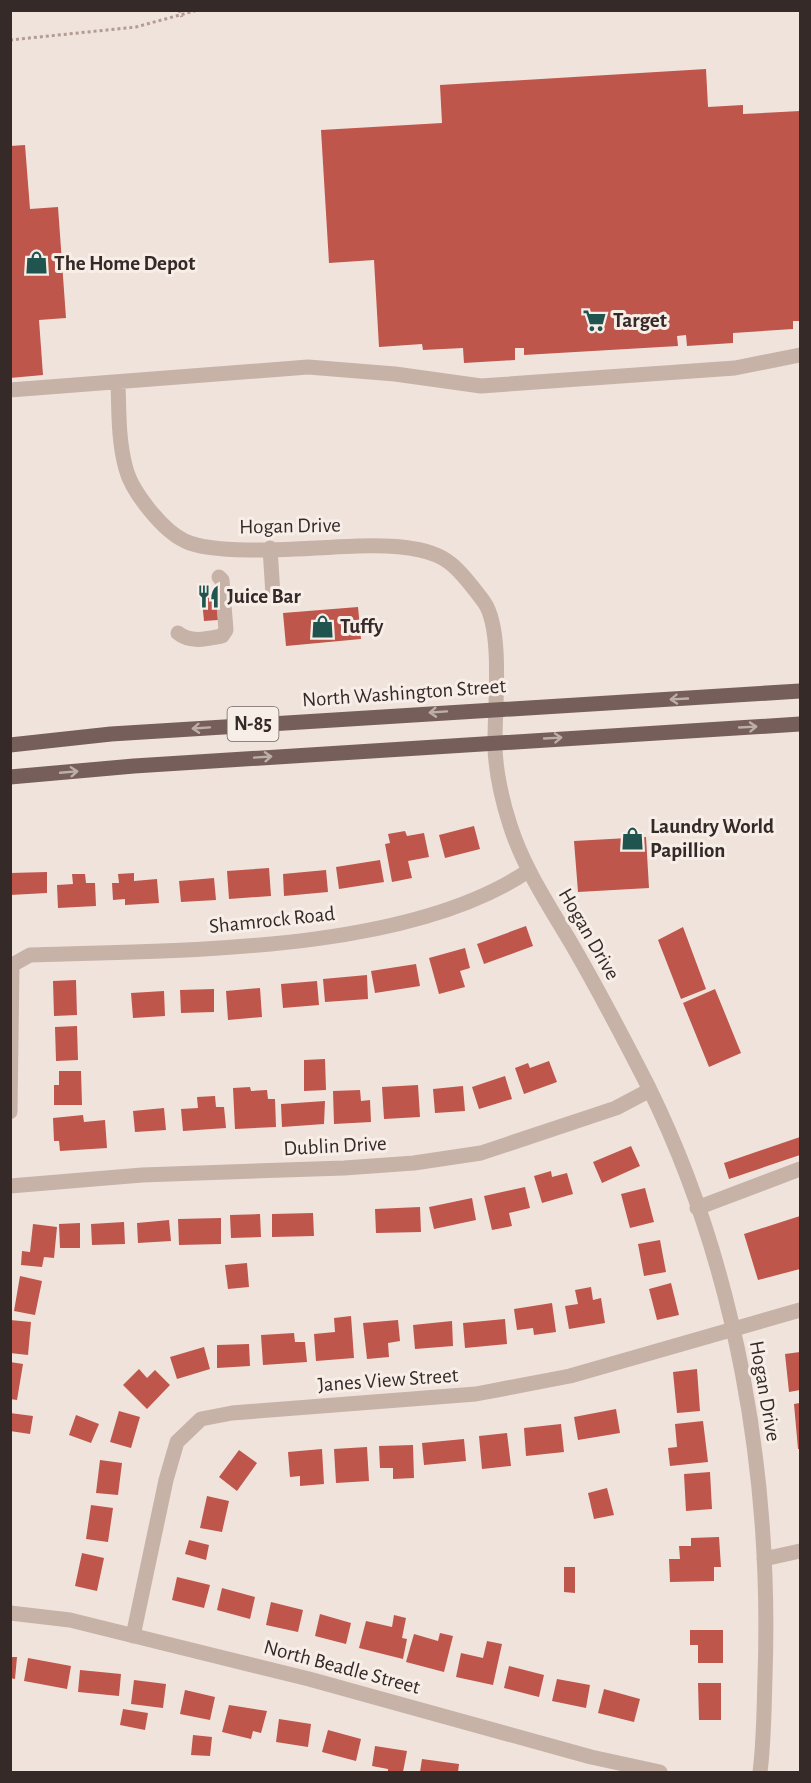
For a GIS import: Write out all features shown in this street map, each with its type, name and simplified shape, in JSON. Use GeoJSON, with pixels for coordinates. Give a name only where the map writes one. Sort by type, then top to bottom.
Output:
{"type":"FeatureCollection","features":[{"type":"Feature","properties":{"kind":"main road","name":"North Washington Street"},"geometry":{"type":"LineString","coordinates":[[10,745],[123,733],[496,708],[801,691]]}},
{"type":"Feature","properties":{"kind":"main road","name":"N-85"},"geometry":{"type":"LineString","coordinates":[[10,777],[495,741],[801,724]]}},
{"type":"Feature","properties":{"kind":"street"},"geometry":{"type":"LineString","coordinates":[[10,390],[308,367],[395,374],[481,386],[735,368],[801,355]]}},
{"type":"Feature","properties":{"kind":"street","name":"Hogan Drive"},"geometry":{"type":"LineString","coordinates":[[118,382],[119,422],[126,471],[146,508],[185,541],[221,549],[399,544],[449,561],[488,607],[496,652],[495,741],[500,786],[507,818],[528,871],[602,996],[650,1090],[680,1158],[733,1329],[753,1434],[762,1515],[766,1633],[760,1773]]}},
{"type":"Feature","properties":{"kind":"street"},"geometry":{"type":"LineString","coordinates":[[270,548],[273,595]]}},
{"type":"Feature","properties":{"kind":"street"},"geometry":{"type":"LineString","coordinates":[[178,633],[185,638],[205,639],[222,636],[226,630],[222,580],[219,577]]}},
{"type":"Feature","properties":{"kind":"street","name":"Shamrock Road"},"geometry":{"type":"LineString","coordinates":[[11,965],[30,955],[211,948],[368,930],[422,918],[485,896],[528,871]]}},
{"type":"Feature","properties":{"kind":"street"},"geometry":{"type":"LineString","coordinates":[[10,1112],[11,965]]}},
{"type":"Feature","properties":{"kind":"street","name":"Dublin Drive"},"geometry":{"type":"LineString","coordinates":[[10,1186],[142,1175],[344,1168],[414,1163],[481,1153],[616,1108],[650,1090]]}},
{"type":"Feature","properties":{"kind":"street"},"geometry":{"type":"LineString","coordinates":[[697,1208],[801,1169]]}},
{"type":"Feature","properties":{"kind":"street","name":"Janes View Street"},"geometry":{"type":"LineString","coordinates":[[133,1636],[166,1480],[177,1442],[201,1419],[232,1413],[476,1394],[570,1376],[801,1310]]}},
{"type":"Feature","properties":{"kind":"street"},"geometry":{"type":"LineString","coordinates":[[764,1559],[801,1551]]}},
{"type":"Feature","properties":{"kind":"street","name":"North Beadle Street"},"geometry":{"type":"LineString","coordinates":[[10,1613],[70,1620],[309,1679],[591,1757],[660,1773]]}},
{"type":"Feature","properties":{"kind":"path"},"geometry":{"type":"LineString","coordinates":[[179,10],[182,17]]}},
{"type":"Feature","properties":{"kind":"path"},"geometry":{"type":"LineString","coordinates":[[10,40],[136,27],[182,17],[198,10]]}},
{"type":"Feature","properties":{"kind":"building"},"geometry":{"type":"Polygon","coordinates":[[[706,69],[708,107],[743,105],[743,114],[800,111],[800,321],[793,321],[793,329],[733,333],[733,343],[687,346],[686,335],[677,336],[678,346],[524,355],[524,348],[515,348],[515,360],[464,363],[463,348],[423,350],[422,344],[379,347],[374,260],[329,263],[321,130],[442,123],[440,85],[706,69]]]}},
{"type":"Feature","properties":{"kind":"building","name":"The Home Depot"},"geometry":{"type":"Polygon","coordinates":[[[25,145],[30,209],[58,207],[66,318],[39,320],[43,375],[10,378],[10,146],[25,145]]]}},
{"type":"Feature","properties":{"kind":"building"},"geometry":{"type":"Polygon","coordinates":[[[216,589],[218,620],[204,621],[201,590],[216,589]]]}},
{"type":"Feature","properties":{"kind":"building","name":"Tuffy"},"geometry":{"type":"Polygon","coordinates":[[[358,607],[361,639],[286,646],[283,613],[358,607]]]}},
{"type":"Feature","properties":{"kind":"building"},"geometry":{"type":"Polygon","coordinates":[[[474,826],[480,849],[445,858],[439,835],[474,826]]]}},
{"type":"Feature","properties":{"kind":"building"},"geometry":{"type":"Polygon","coordinates":[[[405,831],[407,836],[424,833],[429,857],[408,861],[412,878],[392,882],[385,844],[390,843],[388,834],[405,831]]]}},
{"type":"Feature","properties":{"kind":"building"},"geometry":{"type":"Polygon","coordinates":[[[646,837],[649,888],[578,892],[574,841],[646,837]]]}},
{"type":"Feature","properties":{"kind":"building"},"geometry":{"type":"Polygon","coordinates":[[[380,860],[384,882],[339,889],[336,867],[380,860]]]}},
{"type":"Feature","properties":{"kind":"building"},"geometry":{"type":"Polygon","coordinates":[[[269,868],[271,896],[229,899],[227,871],[269,868]]]}},
{"type":"Feature","properties":{"kind":"building"},"geometry":{"type":"Polygon","coordinates":[[[326,870],[328,892],[284,896],[283,874],[326,870]]]}},
{"type":"Feature","properties":{"kind":"building"},"geometry":{"type":"Polygon","coordinates":[[[47,872],[47,893],[10,895],[10,873],[47,872]]]}},
{"type":"Feature","properties":{"kind":"building"},"geometry":{"type":"Polygon","coordinates":[[[134,873],[134,881],[157,879],[159,903],[125,905],[125,899],[113,900],[112,883],[119,883],[118,874],[134,873]]]}},
{"type":"Feature","properties":{"kind":"building"},"geometry":{"type":"Polygon","coordinates":[[[72,874],[85,874],[86,883],[95,883],[96,906],[58,908],[57,885],[73,884],[72,874]]]}},
{"type":"Feature","properties":{"kind":"building"},"geometry":{"type":"Polygon","coordinates":[[[214,878],[216,900],[181,902],[179,881],[214,878]]]}},
{"type":"Feature","properties":{"kind":"building"},"geometry":{"type":"Polygon","coordinates":[[[526,926],[533,946],[484,964],[477,944],[526,926]]]}},
{"type":"Feature","properties":{"kind":"building"},"geometry":{"type":"Polygon","coordinates":[[[683,927],[706,989],[681,999],[658,940],[683,927]]]}},
{"type":"Feature","properties":{"kind":"building"},"geometry":{"type":"Polygon","coordinates":[[[465,948],[470,968],[460,971],[465,987],[439,994],[429,958],[465,948]]]}},
{"type":"Feature","properties":{"kind":"building"},"geometry":{"type":"Polygon","coordinates":[[[416,964],[420,986],[375,993],[371,971],[416,964]]]}},
{"type":"Feature","properties":{"kind":"building"},"geometry":{"type":"Polygon","coordinates":[[[367,975],[368,999],[325,1002],[323,979],[367,975]]]}},
{"type":"Feature","properties":{"kind":"building"},"geometry":{"type":"Polygon","coordinates":[[[76,980],[77,1015],[54,1016],[53,981],[76,980]]]}},
{"type":"Feature","properties":{"kind":"building"},"geometry":{"type":"Polygon","coordinates":[[[317,981],[319,1005],[283,1008],[281,984],[317,981]]]}},
{"type":"Feature","properties":{"kind":"building"},"geometry":{"type":"Polygon","coordinates":[[[260,988],[262,1017],[228,1020],[226,991],[260,988]]]}},
{"type":"Feature","properties":{"kind":"building"},"geometry":{"type":"Polygon","coordinates":[[[214,989],[214,1012],[181,1013],[180,990],[214,989]]]}},
{"type":"Feature","properties":{"kind":"building"},"geometry":{"type":"Polygon","coordinates":[[[715,989],[741,1053],[709,1067],[683,1003],[715,989]]]}},
{"type":"Feature","properties":{"kind":"building"},"geometry":{"type":"Polygon","coordinates":[[[164,991],[165,1016],[133,1018],[131,993],[164,991]]]}},
{"type":"Feature","properties":{"kind":"building"},"geometry":{"type":"Polygon","coordinates":[[[77,1026],[78,1060],[56,1061],[55,1027],[77,1026]]]}},
{"type":"Feature","properties":{"kind":"building"},"geometry":{"type":"Polygon","coordinates":[[[325,1059],[326,1090],[304,1091],[304,1060],[325,1059]]]}},
{"type":"Feature","properties":{"kind":"building"},"geometry":{"type":"Polygon","coordinates":[[[549,1061],[557,1082],[524,1094],[515,1068],[528,1063],[530,1068],[549,1061]]]}},
{"type":"Feature","properties":{"kind":"building"},"geometry":{"type":"Polygon","coordinates":[[[59,1071],[81,1071],[82,1105],[54,1105],[54,1085],[59,1085],[59,1071]]]}},
{"type":"Feature","properties":{"kind":"building"},"geometry":{"type":"Polygon","coordinates":[[[505,1076],[512,1099],[479,1109],[472,1087],[505,1076]]]}},
{"type":"Feature","properties":{"kind":"building"},"geometry":{"type":"Polygon","coordinates":[[[418,1085],[420,1117],[384,1119],[382,1087],[418,1085]]]}},
{"type":"Feature","properties":{"kind":"building"},"geometry":{"type":"Polygon","coordinates":[[[463,1086],[465,1111],[435,1113],[433,1089],[463,1086]]]}},
{"type":"Feature","properties":{"kind":"building"},"geometry":{"type":"Polygon","coordinates":[[[250,1087],[251,1091],[267,1090],[268,1099],[275,1099],[276,1127],[235,1129],[233,1088],[250,1087]]]}},
{"type":"Feature","properties":{"kind":"building"},"geometry":{"type":"Polygon","coordinates":[[[360,1090],[361,1101],[370,1100],[371,1122],[334,1124],[333,1091],[360,1090]]]}},
{"type":"Feature","properties":{"kind":"building"},"geometry":{"type":"Polygon","coordinates":[[[215,1096],[216,1107],[224,1107],[226,1128],[183,1131],[181,1109],[198,1108],[197,1097],[215,1096]]]}},
{"type":"Feature","properties":{"kind":"building"},"geometry":{"type":"Polygon","coordinates":[[[325,1101],[324,1124],[282,1127],[281,1104],[325,1101]]]}},
{"type":"Feature","properties":{"kind":"building"},"geometry":{"type":"Polygon","coordinates":[[[164,1108],[166,1130],[135,1132],[133,1111],[164,1108]]]}},
{"type":"Feature","properties":{"kind":"building"},"geometry":{"type":"Polygon","coordinates":[[[83,1115],[84,1122],[105,1120],[107,1148],[60,1151],[59,1141],[54,1141],[53,1118],[83,1115]]]}},
{"type":"Feature","properties":{"kind":"building"},"geometry":{"type":"Polygon","coordinates":[[[800,1137],[800,1155],[729,1179],[724,1163],[800,1137]]]}},
{"type":"Feature","properties":{"kind":"building"},"geometry":{"type":"Polygon","coordinates":[[[631,1146],[640,1166],[602,1183],[593,1162],[631,1146]]]}},
{"type":"Feature","properties":{"kind":"building"},"geometry":{"type":"Polygon","coordinates":[[[551,1171],[552,1177],[567,1173],[573,1194],[542,1203],[534,1176],[551,1171]]]}},
{"type":"Feature","properties":{"kind":"building"},"geometry":{"type":"Polygon","coordinates":[[[525,1187],[530,1208],[509,1213],[512,1226],[492,1230],[484,1196],[525,1187]]]}},
{"type":"Feature","properties":{"kind":"building"},"geometry":{"type":"Polygon","coordinates":[[[645,1188],[654,1222],[630,1228],[621,1194],[645,1188]]]}},
{"type":"Feature","properties":{"kind":"building"},"geometry":{"type":"Polygon","coordinates":[[[472,1198],[476,1220],[434,1229],[429,1207],[472,1198]]]}},
{"type":"Feature","properties":{"kind":"building"},"geometry":{"type":"Polygon","coordinates":[[[420,1207],[421,1232],[376,1233],[375,1209],[420,1207]]]}},
{"type":"Feature","properties":{"kind":"building"},"geometry":{"type":"Polygon","coordinates":[[[313,1213],[314,1236],[272,1237],[272,1214],[313,1213]]]}},
{"type":"Feature","properties":{"kind":"building"},"geometry":{"type":"Polygon","coordinates":[[[260,1214],[261,1237],[231,1238],[230,1215],[260,1214]]]}},
{"type":"Feature","properties":{"kind":"building"},"geometry":{"type":"Polygon","coordinates":[[[800,1216],[800,1269],[758,1280],[744,1234],[800,1216]]]}},
{"type":"Feature","properties":{"kind":"building"},"geometry":{"type":"Polygon","coordinates":[[[221,1218],[221,1244],[179,1245],[178,1219],[221,1218]]]}},
{"type":"Feature","properties":{"kind":"building"},"geometry":{"type":"Polygon","coordinates":[[[169,1220],[171,1241],[138,1243],[137,1223],[169,1220]]]}},
{"type":"Feature","properties":{"kind":"building"},"geometry":{"type":"Polygon","coordinates":[[[124,1222],[125,1244],[92,1245],[91,1224],[124,1222]]]}},
{"type":"Feature","properties":{"kind":"building"},"geometry":{"type":"Polygon","coordinates":[[[80,1223],[80,1248],[60,1248],[59,1224],[80,1223]]]}},
{"type":"Feature","properties":{"kind":"building"},"geometry":{"type":"Polygon","coordinates":[[[33,1224],[57,1227],[54,1258],[44,1257],[42,1267],[21,1265],[22,1251],[30,1252],[33,1224]]]}},
{"type":"Feature","properties":{"kind":"building"},"geometry":{"type":"Polygon","coordinates":[[[660,1240],[666,1272],[644,1276],[638,1244],[660,1240]]]}},
{"type":"Feature","properties":{"kind":"building"},"geometry":{"type":"Polygon","coordinates":[[[247,1263],[249,1287],[228,1289],[225,1265],[247,1263]]]}},
{"type":"Feature","properties":{"kind":"building"},"geometry":{"type":"Polygon","coordinates":[[[20,1276],[42,1281],[35,1315],[14,1311],[20,1276]]]}},
{"type":"Feature","properties":{"kind":"building"},"geometry":{"type":"Polygon","coordinates":[[[671,1283],[679,1315],[657,1320],[649,1289],[671,1283]]]}},
{"type":"Feature","properties":{"kind":"building"},"geometry":{"type":"Polygon","coordinates":[[[591,1287],[593,1300],[601,1298],[605,1323],[569,1329],[565,1306],[578,1304],[575,1290],[591,1287]]]}},
{"type":"Feature","properties":{"kind":"building"},"geometry":{"type":"Polygon","coordinates":[[[552,1303],[556,1332],[534,1335],[533,1328],[517,1330],[514,1309],[552,1303]]]}},
{"type":"Feature","properties":{"kind":"building"},"geometry":{"type":"Polygon","coordinates":[[[351,1316],[354,1358],[316,1361],[314,1334],[335,1332],[334,1318],[351,1316]]]}},
{"type":"Feature","properties":{"kind":"building"},"geometry":{"type":"Polygon","coordinates":[[[505,1319],[507,1344],[465,1348],[463,1323],[505,1319]]]}},
{"type":"Feature","properties":{"kind":"building"},"geometry":{"type":"Polygon","coordinates":[[[10,1320],[31,1322],[28,1355],[10,1353],[10,1320]]]}},
{"type":"Feature","properties":{"kind":"building"},"geometry":{"type":"Polygon","coordinates":[[[398,1320],[400,1341],[388,1343],[389,1357],[367,1359],[363,1323],[398,1320]]]}},
{"type":"Feature","properties":{"kind":"building"},"geometry":{"type":"Polygon","coordinates":[[[452,1321],[453,1346],[415,1349],[413,1325],[452,1321]]]}},
{"type":"Feature","properties":{"kind":"building"},"geometry":{"type":"Polygon","coordinates":[[[294,1333],[295,1342],[305,1342],[307,1362],[263,1365],[261,1335],[294,1333]]]}},
{"type":"Feature","properties":{"kind":"building"},"geometry":{"type":"Polygon","coordinates":[[[249,1344],[250,1366],[217,1368],[217,1345],[249,1344]]]}},
{"type":"Feature","properties":{"kind":"building"},"geometry":{"type":"Polygon","coordinates":[[[204,1347],[210,1369],[177,1379],[170,1357],[204,1347]]]}},
{"type":"Feature","properties":{"kind":"building"},"geometry":{"type":"Polygon","coordinates":[[[800,1352],[800,1390],[789,1392],[785,1354],[800,1352]]]}},
{"type":"Feature","properties":{"kind":"building"},"geometry":{"type":"Polygon","coordinates":[[[10,1362],[23,1364],[17,1400],[10,1399],[10,1362]]]}},
{"type":"Feature","properties":{"kind":"building"},"geometry":{"type":"Polygon","coordinates":[[[139,1369],[147,1378],[155,1370],[170,1385],[147,1409],[123,1385],[139,1369]]]}},
{"type":"Feature","properties":{"kind":"building"},"geometry":{"type":"Polygon","coordinates":[[[697,1369],[700,1411],[677,1413],[673,1372],[697,1369]]]}},
{"type":"Feature","properties":{"kind":"building"},"geometry":{"type":"Polygon","coordinates":[[[800,1403],[800,1449],[798,1449],[794,1404],[800,1403]]]}},
{"type":"Feature","properties":{"kind":"building"},"geometry":{"type":"Polygon","coordinates":[[[616,1409],[620,1433],[578,1440],[574,1417],[616,1409]]]}},
{"type":"Feature","properties":{"kind":"building"},"geometry":{"type":"Polygon","coordinates":[[[119,1411],[140,1417],[131,1448],[110,1442],[119,1411]]]}},
{"type":"Feature","properties":{"kind":"building"},"geometry":{"type":"Polygon","coordinates":[[[10,1413],[33,1416],[30,1434],[10,1431],[10,1413]]]}},
{"type":"Feature","properties":{"kind":"building"},"geometry":{"type":"Polygon","coordinates":[[[76,1415],[99,1424],[91,1443],[69,1435],[76,1415]]]}},
{"type":"Feature","properties":{"kind":"building"},"geometry":{"type":"Polygon","coordinates":[[[703,1421],[708,1462],[670,1466],[668,1448],[677,1447],[675,1424],[703,1421]]]}},
{"type":"Feature","properties":{"kind":"building"},"geometry":{"type":"Polygon","coordinates":[[[561,1424],[564,1452],[526,1456],[524,1428],[561,1424]]]}},
{"type":"Feature","properties":{"kind":"building"},"geometry":{"type":"Polygon","coordinates":[[[507,1433],[511,1466],[482,1469],[479,1436],[507,1433]]]}},
{"type":"Feature","properties":{"kind":"building"},"geometry":{"type":"Polygon","coordinates":[[[464,1439],[466,1461],[424,1465],[422,1443],[464,1439]]]}},
{"type":"Feature","properties":{"kind":"building"},"geometry":{"type":"Polygon","coordinates":[[[413,1445],[414,1478],[393,1479],[393,1468],[380,1468],[379,1446],[413,1445]]]}},
{"type":"Feature","properties":{"kind":"building"},"geometry":{"type":"Polygon","coordinates":[[[367,1447],[369,1481],[336,1483],[334,1449],[367,1447]]]}},
{"type":"Feature","properties":{"kind":"building"},"geometry":{"type":"Polygon","coordinates":[[[322,1449],[324,1484],[300,1486],[300,1476],[290,1477],[288,1452],[322,1449]]]}},
{"type":"Feature","properties":{"kind":"building"},"geometry":{"type":"Polygon","coordinates":[[[239,1450],[257,1463],[237,1491],[219,1477],[239,1450]]]}},
{"type":"Feature","properties":{"kind":"building"},"geometry":{"type":"Polygon","coordinates":[[[100,1460],[122,1463],[118,1495],[96,1493],[100,1460]]]}},
{"type":"Feature","properties":{"kind":"building"},"geometry":{"type":"Polygon","coordinates":[[[710,1472],[712,1509],[686,1511],[684,1474],[710,1472]]]}},
{"type":"Feature","properties":{"kind":"building"},"geometry":{"type":"Polygon","coordinates":[[[607,1488],[614,1515],[594,1519],[588,1493],[607,1488]]]}},
{"type":"Feature","properties":{"kind":"building"},"geometry":{"type":"Polygon","coordinates":[[[207,1496],[229,1501],[222,1532],[200,1528],[207,1496]]]}},
{"type":"Feature","properties":{"kind":"building"},"geometry":{"type":"Polygon","coordinates":[[[91,1505],[113,1508],[108,1542],[86,1539],[91,1505]]]}},
{"type":"Feature","properties":{"kind":"building"},"geometry":{"type":"Polygon","coordinates":[[[719,1537],[721,1567],[714,1567],[714,1581],[670,1582],[669,1559],[680,1559],[679,1546],[691,1546],[691,1538],[719,1537]]]}},
{"type":"Feature","properties":{"kind":"building"},"geometry":{"type":"Polygon","coordinates":[[[189,1540],[209,1545],[206,1560],[185,1554],[189,1540]]]}},
{"type":"Feature","properties":{"kind":"building"},"geometry":{"type":"Polygon","coordinates":[[[82,1553],[104,1558],[97,1591],[75,1586],[82,1553]]]}},
{"type":"Feature","properties":{"kind":"building"},"geometry":{"type":"Polygon","coordinates":[[[564,1567],[575,1567],[575,1593],[564,1592],[564,1567]]]}},
{"type":"Feature","properties":{"kind":"building"},"geometry":{"type":"Polygon","coordinates":[[[177,1577],[210,1585],[204,1608],[172,1600],[177,1577]]]}},
{"type":"Feature","properties":{"kind":"building"},"geometry":{"type":"Polygon","coordinates":[[[222,1588],[255,1597],[250,1619],[217,1610],[222,1588]]]}},
{"type":"Feature","properties":{"kind":"building"},"geometry":{"type":"Polygon","coordinates":[[[271,1602],[303,1610],[298,1632],[266,1625],[271,1602]]]}},
{"type":"Feature","properties":{"kind":"building"},"geometry":{"type":"Polygon","coordinates":[[[320,1614],[351,1623],[346,1644],[315,1636],[320,1614]]]}},
{"type":"Feature","properties":{"kind":"building"},"geometry":{"type":"Polygon","coordinates":[[[394,1615],[406,1618],[402,1638],[407,1639],[403,1659],[359,1648],[366,1621],[392,1627],[394,1615]]]}},
{"type":"Feature","properties":{"kind":"building"},"geometry":{"type":"Polygon","coordinates":[[[690,1630],[723,1630],[723,1663],[698,1663],[698,1645],[690,1645],[690,1630]]]}},
{"type":"Feature","properties":{"kind":"building"},"geometry":{"type":"Polygon","coordinates":[[[440,1633],[453,1636],[444,1672],[406,1662],[414,1634],[438,1641],[440,1633]]]}},
{"type":"Feature","properties":{"kind":"building"},"geometry":{"type":"Polygon","coordinates":[[[487,1641],[502,1644],[493,1685],[456,1677],[461,1653],[483,1658],[487,1641]]]}},
{"type":"Feature","properties":{"kind":"building"},"geometry":{"type":"Polygon","coordinates":[[[10,1657],[17,1657],[15,1679],[10,1678],[10,1657]]]}},
{"type":"Feature","properties":{"kind":"building"},"geometry":{"type":"Polygon","coordinates":[[[28,1658],[71,1666],[67,1689],[24,1681],[28,1658]]]}},
{"type":"Feature","properties":{"kind":"building"},"geometry":{"type":"Polygon","coordinates":[[[509,1666],[544,1675],[539,1697],[504,1688],[509,1666]]]}},
{"type":"Feature","properties":{"kind":"building"},"geometry":{"type":"Polygon","coordinates":[[[80,1670],[121,1674],[119,1696],[78,1692],[80,1670]]]}},
{"type":"Feature","properties":{"kind":"building"},"geometry":{"type":"Polygon","coordinates":[[[557,1679],[590,1685],[586,1708],[552,1701],[557,1679]]]}},
{"type":"Feature","properties":{"kind":"building"},"geometry":{"type":"Polygon","coordinates":[[[134,1680],[166,1684],[163,1708],[131,1704],[134,1680]]]}},
{"type":"Feature","properties":{"kind":"building"},"geometry":{"type":"Polygon","coordinates":[[[698,1683],[721,1683],[721,1720],[699,1720],[698,1683]]]}},
{"type":"Feature","properties":{"kind":"building"},"geometry":{"type":"Polygon","coordinates":[[[604,1689],[640,1699],[634,1722],[598,1713],[604,1689]]]}},
{"type":"Feature","properties":{"kind":"building"},"geometry":{"type":"Polygon","coordinates":[[[185,1690],[215,1697],[210,1720],[180,1714],[185,1690]]]}},
{"type":"Feature","properties":{"kind":"building"},"geometry":{"type":"Polygon","coordinates":[[[229,1705],[267,1711],[261,1733],[253,1731],[251,1739],[222,1732],[229,1705]]]}},
{"type":"Feature","properties":{"kind":"building"},"geometry":{"type":"Polygon","coordinates":[[[123,1709],[148,1713],[145,1730],[120,1725],[123,1709]]]}},
{"type":"Feature","properties":{"kind":"building"},"geometry":{"type":"Polygon","coordinates":[[[279,1719],[311,1724],[308,1747],[276,1742],[279,1719]]]}},
{"type":"Feature","properties":{"kind":"building"},"geometry":{"type":"Polygon","coordinates":[[[328,1730],[361,1739],[356,1761],[322,1752],[328,1730]]]}},
{"type":"Feature","properties":{"kind":"building"},"geometry":{"type":"Polygon","coordinates":[[[193,1735],[212,1737],[210,1756],[191,1755],[193,1735]]]}},
{"type":"Feature","properties":{"kind":"building"},"geometry":{"type":"Polygon","coordinates":[[[375,1746],[407,1751],[403,1772],[388,1772],[388,1769],[372,1766],[375,1746]]]}},
{"type":"Feature","properties":{"kind":"building"},"geometry":{"type":"Polygon","coordinates":[[[422,1759],[459,1764],[458,1772],[420,1772],[422,1759]]]}},
{"type":"Feature","properties":{"kind":"place","name":"The Home Depot"},"geometry":{"type":"Point","coordinates":[36,263]}},
{"type":"Feature","properties":{"kind":"place","name":"Target"},"geometry":{"type":"Point","coordinates":[595,320]}},
{"type":"Feature","properties":{"kind":"place","name":"Juice Bar"},"geometry":{"type":"Point","coordinates":[209,596]}},
{"type":"Feature","properties":{"kind":"place","name":"Tuffy"},"geometry":{"type":"Point","coordinates":[322,626]}},
{"type":"Feature","properties":{"kind":"place","name":"Laundry World Papillion"},"geometry":{"type":"Point","coordinates":[632,838]}}]}
